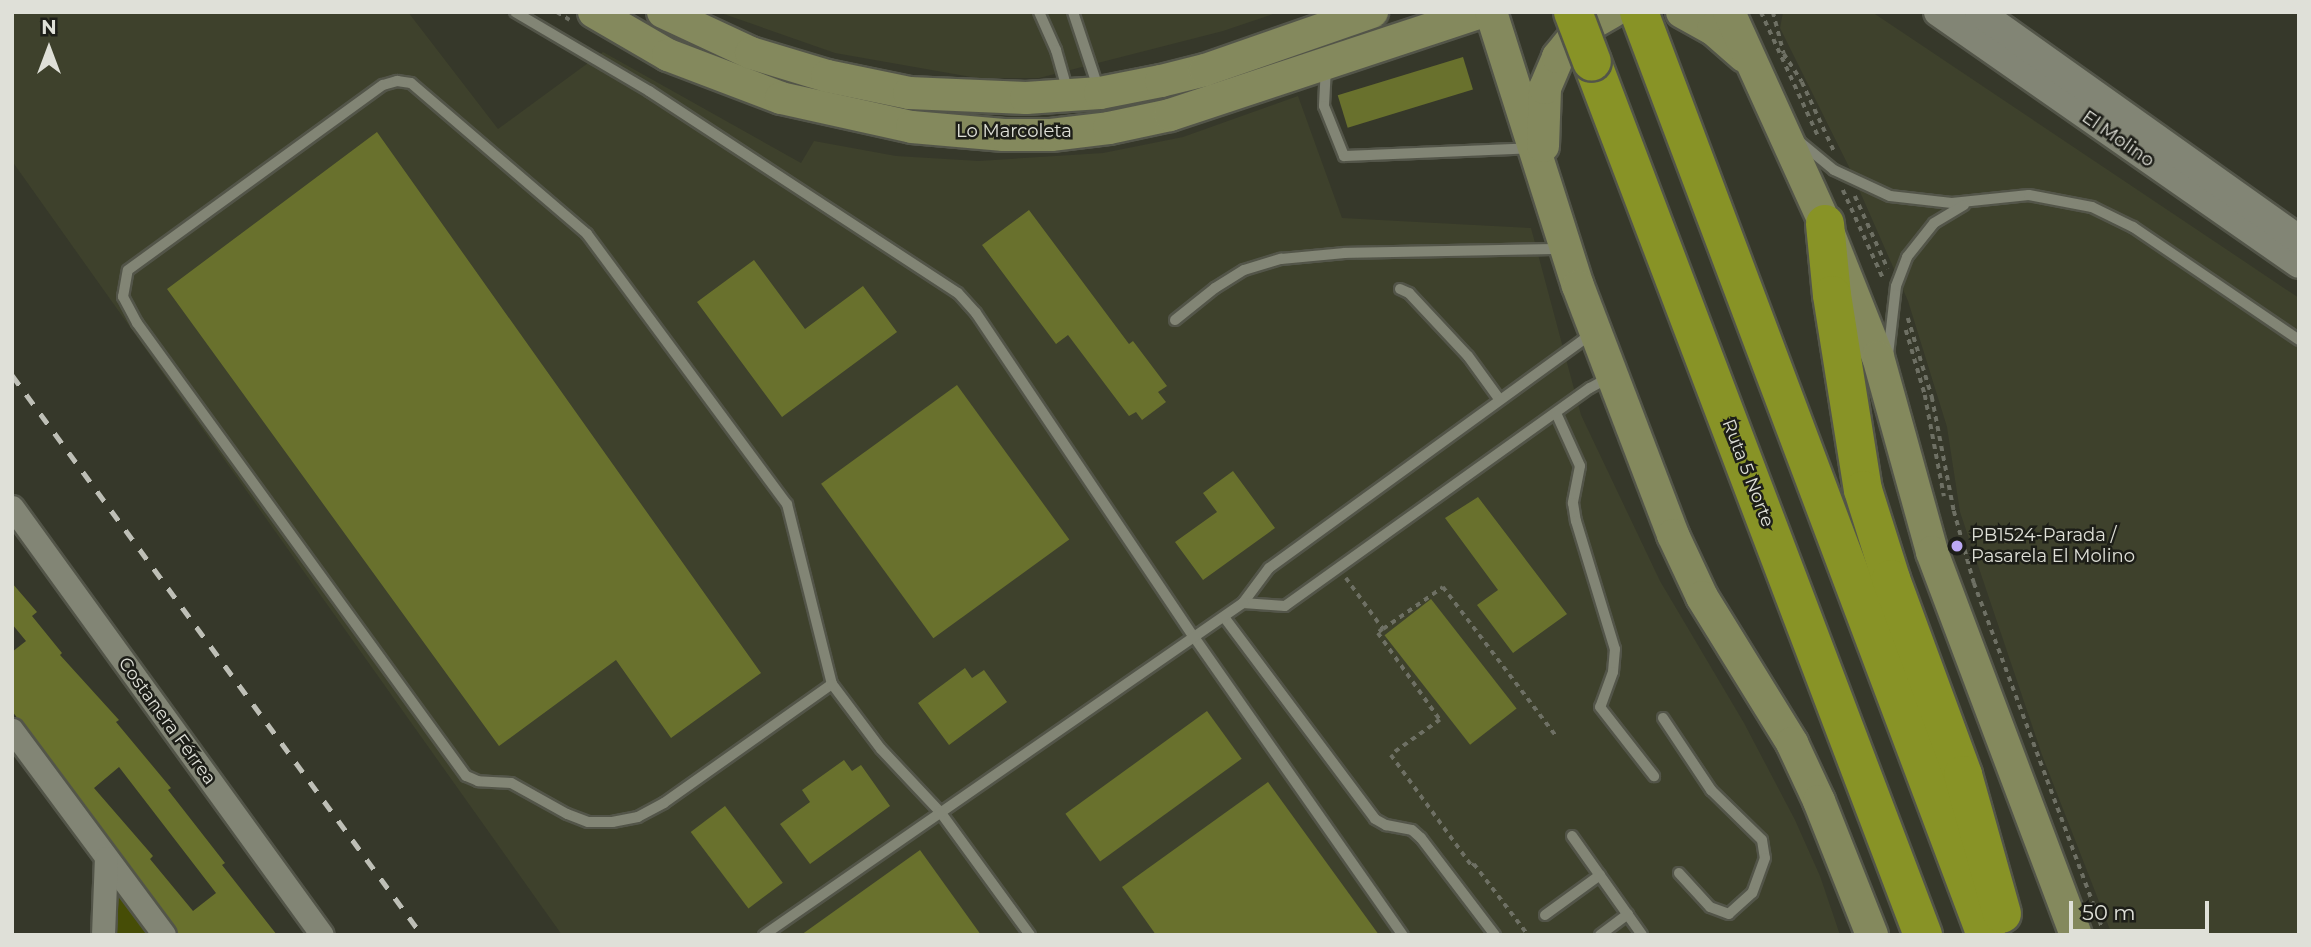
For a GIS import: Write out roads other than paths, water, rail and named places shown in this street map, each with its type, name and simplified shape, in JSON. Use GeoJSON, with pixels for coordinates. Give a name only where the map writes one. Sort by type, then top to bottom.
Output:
{"type":"FeatureCollection","features":[{"type":"Feature","properties":{"kind":"highway","name":"Ruta 5 Norte"},"geometry":{"type":"LineString","coordinates":[[1573,12],[1923,935]]}},
{"type":"Feature","properties":{"kind":"highway"},"geometry":{"type":"LineString","coordinates":[[1644,26],[1986,935]]}},
{"type":"Feature","properties":{"kind":"highway"},"geometry":{"type":"LineString","coordinates":[[1825,224],[1832,295],[1863,490],[1891,579],[1963,775],[2009,935]]}},
{"type":"Feature","properties":{"kind":"main road","name":"Lo Marcoleta"},"geometry":{"type":"LineString","coordinates":[[663,12],[751,52],[868,85],[946,96],[1069,96],[1100,93],[1205,70],[1372,12]]}},
{"type":"Feature","properties":{"kind":"main road","name":"Lo Marcoleta"},"geometry":{"type":"LineString","coordinates":[[597,13],[668,55],[743,86],[866,120],[958,132],[1051,135],[1109,128],[1170,115],[1482,12]]}},
{"type":"Feature","properties":{"kind":"main road"},"geometry":{"type":"LineString","coordinates":[[1491,12],[1565,248],[1684,561],[1702,597],[1792,743],[1824,812],[1872,935]]}},
{"type":"Feature","properties":{"kind":"main road"},"geometry":{"type":"LineString","coordinates":[[1545,184],[1543,104],[1550,72],[1562,50],[1579,32],[1612,12]]}},
{"type":"Feature","properties":{"kind":"main road"},"geometry":{"type":"LineString","coordinates":[[1682,12],[1713,29],[1753,64]]}},
{"type":"Feature","properties":{"kind":"main road"},"geometry":{"type":"LineString","coordinates":[[1729,12],[1825,224],[1886,381],[1932,552],[2076,935]]}},
{"type":"Feature","properties":{"kind":"street","name":"El Molino"},"geometry":{"type":"LineString","coordinates":[[1938,12],[2299,264]]}},
{"type":"Feature","properties":{"kind":"street","name":"El Molino"},"geometry":{"type":"LineString","coordinates":[[1979,12],[2299,239]]}},
{"type":"Feature","properties":{"kind":"street","name":"Costanera Férrea"},"geometry":{"type":"LineString","coordinates":[[12,507],[319,934]]}},
{"type":"Feature","properties":{"kind":"street"},"geometry":{"type":"LineString","coordinates":[[15,739],[164,935]]}},
{"type":"Feature","properties":{"kind":"street"},"geometry":{"type":"LineString","coordinates":[[103,935],[106,858]]}},
{"type":"Feature","properties":{"kind":"lane"},"geometry":{"type":"LineString","coordinates":[[515,12],[649,91],[958,293],[975,313],[1194,637],[1403,935]]}},
{"type":"Feature","properties":{"kind":"lane"},"geometry":{"type":"LineString","coordinates":[[1039,12],[1065,74],[1069,96]]}},
{"type":"Feature","properties":{"kind":"lane"},"geometry":{"type":"LineString","coordinates":[[1073,12],[1100,93]]}},
{"type":"Feature","properties":{"kind":"lane"},"geometry":{"type":"LineString","coordinates":[[1326,64],[1324,106],[1344,156],[1534,148]]}},
{"type":"Feature","properties":{"kind":"lane"},"geometry":{"type":"LineString","coordinates":[[832,684],[664,803],[638,817],[613,822],[588,822],[567,814],[511,783],[478,781],[466,776],[137,323],[123,297],[128,270],[383,85],[397,81],[411,83],[587,234],[787,504],[832,684],[881,749],[941,813],[1030,935]]}},
{"type":"Feature","properties":{"kind":"lane"},"geometry":{"type":"LineString","coordinates":[[1776,114],[1802,145],[1846,177],[1871,189],[1911,200],[1973,201],[2010,195],[2047,197],[2081,204],[2113,216],[2299,340]]}},
{"type":"Feature","properties":{"kind":"lane"},"geometry":{"type":"LineString","coordinates":[[1886,381],[1896,286],[1907,257],[1924,233],[1946,214],[1973,201]]}},
{"type":"Feature","properties":{"kind":"lane"},"geometry":{"type":"LineString","coordinates":[[1175,320],[1244,270],[1281,259],[1345,253],[1526,252],[1565,248]]}},
{"type":"Feature","properties":{"kind":"lane"},"geometry":{"type":"LineString","coordinates":[[1400,289],[1409,293],[1468,356],[1500,400]]}},
{"type":"Feature","properties":{"kind":"lane"},"geometry":{"type":"LineString","coordinates":[[764,935],[1243,603],[1269,568],[1583,340],[1597,338]]}},
{"type":"Feature","properties":{"kind":"lane"},"geometry":{"type":"LineString","coordinates":[[1243,603],[1285,606],[1556,413],[1612,377]]}},
{"type":"Feature","properties":{"kind":"lane"},"geometry":{"type":"LineString","coordinates":[[1556,413],[1580,466],[1573,503],[1576,521],[1615,649],[1613,673],[1600,707],[1654,776]]}},
{"type":"Feature","properties":{"kind":"lane"},"geometry":{"type":"LineString","coordinates":[[1223,617],[1375,819],[1386,825],[1412,830],[1421,838],[1495,935]]}},
{"type":"Feature","properties":{"kind":"lane"},"geometry":{"type":"LineString","coordinates":[[1663,718],[1711,790],[1762,840],[1765,858],[1752,893],[1729,914],[1710,907],[1679,873]]}},
{"type":"Feature","properties":{"kind":"lane"},"geometry":{"type":"LineString","coordinates":[[1573,836],[1642,935]]}},
{"type":"Feature","properties":{"kind":"lane"},"geometry":{"type":"LineString","coordinates":[[1545,915],[1600,875]]}},
{"type":"Feature","properties":{"kind":"lane"},"geometry":{"type":"LineString","coordinates":[[1600,935],[1628,914]]}},
{"type":"Feature","properties":{"kind":"railway"},"geometry":{"type":"LineString","coordinates":[[12,375],[422,935]]}},
{"type":"Feature","properties":{"kind":"place","name":"PB1524-Parada / Pasarela El Molino"},"geometry":{"type":"Point","coordinates":[1957,546]}}]}
